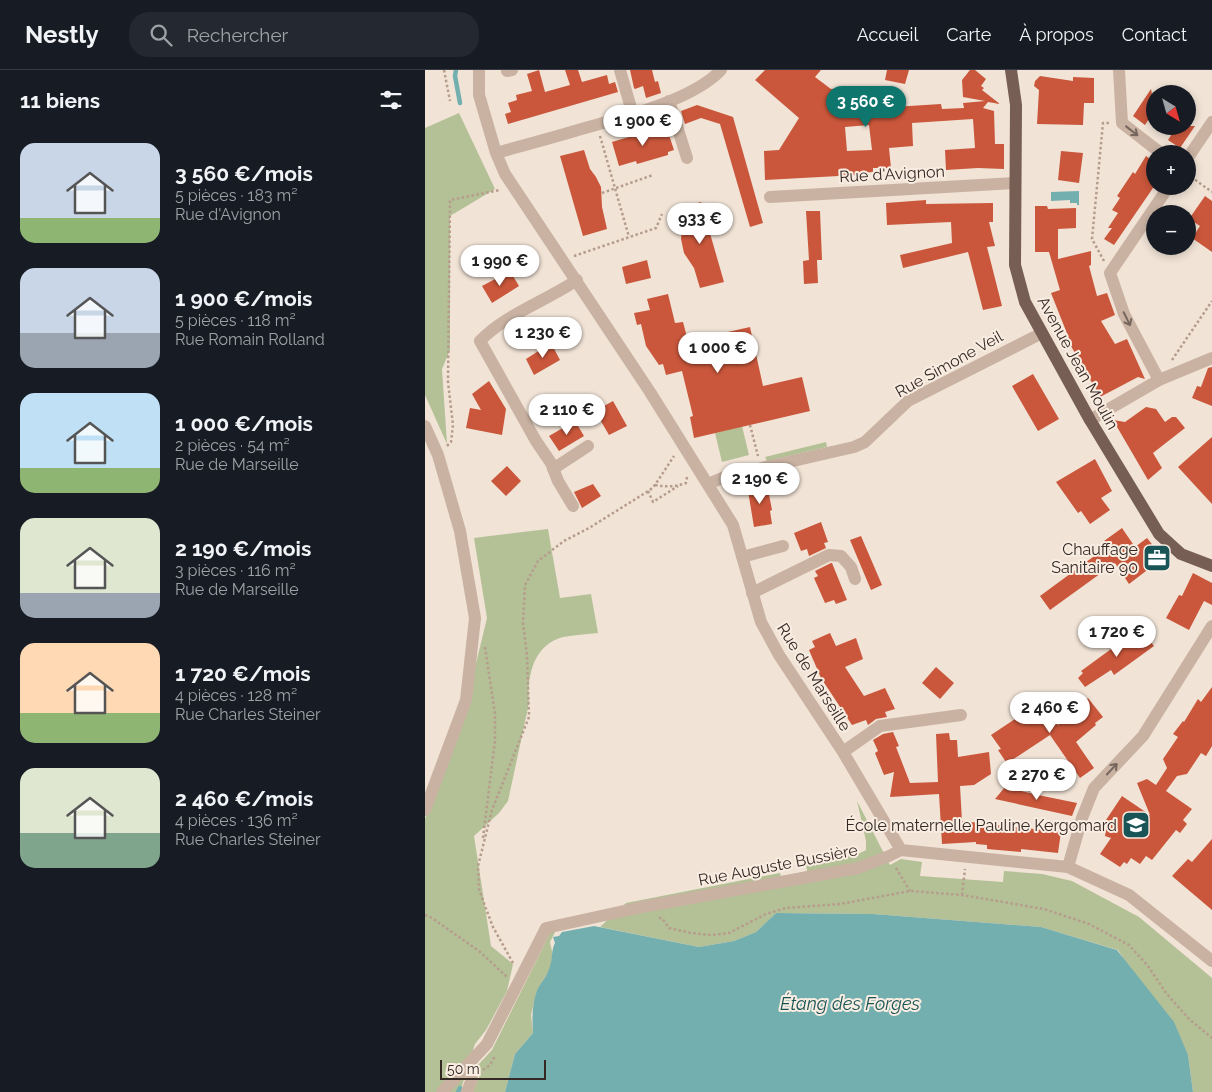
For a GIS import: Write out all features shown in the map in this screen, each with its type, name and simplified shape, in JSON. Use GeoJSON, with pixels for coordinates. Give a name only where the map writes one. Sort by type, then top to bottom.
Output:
{"type":"FeatureCollection","features":[{"type":"Feature","properties":{"kind":"main road","name":"Avenue Jean Moulin"},"geometry":{"type":"LineString","coordinates":[[1011,70],[1016,105],[1015,265],[1025,302],[1090,420],[1159,534],[1181,554],[1212,566]]}},
{"type":"Feature","properties":{"kind":"street","name":"Rue de Marseille"},"geometry":{"type":"LineString","coordinates":[[479,70],[479,95],[496,153],[505,174],[577,280],[733,525],[761,622],[779,655],[843,752],[901,850]]}},
{"type":"Feature","properties":{"kind":"street"},"geometry":{"type":"LineString","coordinates":[[620,70],[633,115]]}},
{"type":"Feature","properties":{"kind":"street"},"geometry":{"type":"LineString","coordinates":[[496,153],[633,115],[669,102],[701,85],[721,70]]}},
{"type":"Feature","properties":{"kind":"street"},"geometry":{"type":"LineString","coordinates":[[1119,70],[1122,123],[1150,145]]}},
{"type":"Feature","properties":{"kind":"street"},"geometry":{"type":"LineString","coordinates":[[669,102],[687,158]]}},
{"type":"Feature","properties":{"kind":"street"},"geometry":{"type":"LineString","coordinates":[[1196,146],[1212,122]]}},
{"type":"Feature","properties":{"kind":"street","name":"Rue d'Avignon"},"geometry":{"type":"LineString","coordinates":[[771,197],[1015,183]]}},
{"type":"Feature","properties":{"kind":"street"},"geometry":{"type":"LineString","coordinates":[[1159,380],[1124,314],[1110,273],[1163,195]]}},
{"type":"Feature","properties":{"kind":"street"},"geometry":{"type":"LineString","coordinates":[[573,506],[480,341],[491,330],[553,296],[577,280]]}},
{"type":"Feature","properties":{"kind":"street","name":"Rue Simone Veil"},"geometry":{"type":"LineString","coordinates":[[708,484],[727,476],[854,447],[865,442],[908,401],[1041,333]]}},
{"type":"Feature","properties":{"kind":"street"},"geometry":{"type":"LineString","coordinates":[[1090,420],[1159,380],[1212,358]]}},
{"type":"Feature","properties":{"kind":"street"},"geometry":{"type":"LineString","coordinates":[[425,426],[438,455],[459,531],[475,618],[466,700],[425,810]]}},
{"type":"Feature","properties":{"kind":"street"},"geometry":{"type":"LineString","coordinates":[[553,469],[588,446]]}},
{"type":"Feature","properties":{"kind":"street"},"geometry":{"type":"LineString","coordinates":[[742,557],[783,546]]}},
{"type":"Feature","properties":{"kind":"street"},"geometry":{"type":"LineString","coordinates":[[752,592],[829,555],[841,556],[851,567],[855,579]]}},
{"type":"Feature","properties":{"kind":"street"},"geometry":{"type":"LineString","coordinates":[[1068,867],[1082,818],[1094,788],[1143,736],[1212,626]]}},
{"type":"Feature","properties":{"kind":"street"},"geometry":{"type":"LineString","coordinates":[[843,752],[880,726],[961,715]]}},
{"type":"Feature","properties":{"kind":"street"},"geometry":{"type":"LineString","coordinates":[[901,850],[1068,867],[1129,895],[1212,961]]}},
{"type":"Feature","properties":{"kind":"street","name":"Rue Auguste Bussière"},"geometry":{"type":"LineString","coordinates":[[442,1092],[487,1044],[546,928],[642,907],[858,868],[901,850]]}},
{"type":"Feature","properties":{"kind":"street"},"geometry":{"type":"LineString","coordinates":[[465,1067],[472,1079],[467,1092]]}},
{"type":"Feature","properties":{"kind":"path"},"geometry":{"type":"LineString","coordinates":[[444,70],[450,101]]}},
{"type":"Feature","properties":{"kind":"path"},"geometry":{"type":"LineString","coordinates":[[1110,273],[1092,239],[1103,123],[1122,123]]}},
{"type":"Feature","properties":{"kind":"path"},"geometry":{"type":"LineString","coordinates":[[597,125],[629,237]]}},
{"type":"Feature","properties":{"kind":"path"},"geometry":{"type":"LineString","coordinates":[[602,193],[653,175]]}},
{"type":"Feature","properties":{"kind":"path"},"geometry":{"type":"LineString","coordinates":[[1196,180],[1212,192]]}},
{"type":"Feature","properties":{"kind":"path"},"geometry":{"type":"LineString","coordinates":[[438,455],[451,442],[453,425],[448,382],[450,200],[501,189],[499,185]]}},
{"type":"Feature","properties":{"kind":"path"},"geometry":{"type":"LineString","coordinates":[[563,259],[655,228],[662,214]]}},
{"type":"Feature","properties":{"kind":"path"},"geometry":{"type":"LineString","coordinates":[[1159,380],[1212,301]]}},
{"type":"Feature","properties":{"kind":"path"},"geometry":{"type":"LineString","coordinates":[[750,424],[758,457]]}},
{"type":"Feature","properties":{"kind":"path"},"geometry":{"type":"LineString","coordinates":[[521,978],[490,920],[479,889],[478,866],[492,810],[529,717],[527,655],[523,624],[525,585],[538,561],[565,541],[648,492],[655,485],[675,454],[679,461]]}},
{"type":"Feature","properties":{"kind":"path"},"geometry":{"type":"LineString","coordinates":[[655,485],[669,488],[678,486],[687,483],[687,475],[692,482]]}},
{"type":"Feature","properties":{"kind":"path"},"geometry":{"type":"LineString","coordinates":[[648,492],[653,502],[678,486]]}},
{"type":"Feature","properties":{"kind":"path"},"geometry":{"type":"LineString","coordinates":[[480,859],[495,742],[495,714],[485,644]]}},
{"type":"Feature","properties":{"kind":"path"},"geometry":{"type":"LineString","coordinates":[[889,856],[910,891]]}},
{"type":"Feature","properties":{"kind":"path"},"geometry":{"type":"LineString","coordinates":[[962,895],[966,858]]}},
{"type":"Feature","properties":{"kind":"path"},"geometry":{"type":"LineString","coordinates":[[652,918],[662,918],[669,928],[711,935],[729,933],[766,914],[786,908],[840,904],[910,891],[962,895],[1044,910],[1089,924],[1129,945],[1148,966],[1166,993],[1189,1019],[1212,1038]]}},
{"type":"Feature","properties":{"kind":"path"},"geometry":{"type":"LineString","coordinates":[[425,915],[479,951],[505,976],[521,978]]}},
{"type":"Feature","properties":{"kind":"green space"},"geometry":{"type":"Polygon","coordinates":[[[459,113],[495,189],[450,216],[450,350],[442,369],[447,444],[425,395],[425,128],[459,113]]]}},
{"type":"Feature","properties":{"kind":"green space"},"geometry":{"type":"Polygon","coordinates":[[[742,426],[749,455],[722,462],[715,433],[742,426]]]}},
{"type":"Feature","properties":{"kind":"green space"},"geometry":{"type":"Polygon","coordinates":[[[826,442],[827,447],[767,461],[765,457],[826,442]]]}},
{"type":"Feature","properties":{"kind":"green space"},"geometry":{"type":"Polygon","coordinates":[[[548,529],[560,598],[591,594],[598,633],[563,637],[553,641],[545,647],[534,663],[529,682],[529,703],[508,801],[499,813],[474,836],[491,946],[513,964],[507,991],[486,1030],[475,1044],[460,1092],[425,1092],[425,819],[463,717],[487,618],[474,538],[548,529]]]}},
{"type":"Feature","properties":{"kind":"green space"},"geometry":{"type":"Polygon","coordinates":[[[857,801],[890,865],[901,859],[922,862],[920,876],[1003,882],[1004,871],[1042,874],[1072,881],[1139,917],[1212,978],[1212,1092],[1193,1092],[1188,1055],[1118,950],[1041,927],[873,914],[776,913],[756,932],[734,941],[699,947],[600,927],[626,903],[780,873],[781,877],[807,871],[806,864],[860,853],[866,850],[866,841],[857,801]]]}},
{"type":"Feature","properties":{"kind":"green space"},"geometry":{"type":"Polygon","coordinates":[[[551,931],[555,932],[550,942],[553,956],[550,969],[537,990],[531,1015],[533,1033],[515,1054],[505,1092],[473,1092],[480,1075],[477,1066],[492,1050],[551,931]]]}},
{"type":"Feature","properties":{"kind":"water"},"geometry":{"type":"Polygon","coordinates":[[[1079,191],[1079,205],[1077,203],[1070,203],[1070,200],[1051,201],[1051,192],[1079,191]]]}},
{"type":"Feature","properties":{"kind":"water","name":"Étang des Forges"},"geometry":{"type":"Polygon","coordinates":[[[776,913],[873,914],[1041,927],[1117,950],[1174,1022],[1188,1055],[1193,1092],[505,1092],[515,1054],[533,1033],[534,1001],[537,990],[551,963],[555,943],[553,937],[559,936],[562,932],[594,926],[699,947],[734,941],[756,932],[776,913]]]}},
{"type":"Feature","properties":{"kind":"building"},"geometry":{"type":"Polygon","coordinates":[[[539,70],[545,92],[570,85],[565,70],[578,70],[582,82],[607,75],[609,84],[615,82],[618,92],[508,124],[505,114],[511,112],[508,103],[517,100],[516,95],[532,91],[527,74],[539,70]]]}},
{"type":"Feature","properties":{"kind":"building"},"geometry":{"type":"Polygon","coordinates":[[[630,70],[652,70],[655,82],[658,81],[661,93],[646,98],[643,86],[634,88],[630,70]]]}},
{"type":"Feature","properties":{"kind":"building"},"geometry":{"type":"Polygon","coordinates":[[[765,70],[821,70],[815,77],[831,89],[876,87],[877,108],[941,104],[942,109],[964,108],[963,103],[985,101],[963,97],[962,80],[970,70],[975,70],[986,79],[981,86],[984,88],[982,90],[1000,104],[988,102],[983,108],[994,111],[995,144],[1004,144],[1004,169],[946,170],[945,150],[975,148],[973,119],[912,123],[913,146],[889,148],[891,168],[873,168],[873,172],[858,173],[857,175],[765,180],[764,151],[779,150],[799,118],[755,80],[765,70]],[[869,125],[845,127],[847,151],[872,150],[869,125]]]}},
{"type":"Feature","properties":{"kind":"building"},"geometry":{"type":"Polygon","coordinates":[[[887,70],[909,70],[905,84],[885,80],[887,70]]]}},
{"type":"Feature","properties":{"kind":"building"},"geometry":{"type":"Polygon","coordinates":[[[1040,76],[1073,81],[1073,77],[1094,78],[1094,103],[1084,103],[1083,125],[1037,124],[1039,90],[1034,86],[1035,81],[1040,76]]]}},
{"type":"Feature","properties":{"kind":"building"},"geometry":{"type":"Polygon","coordinates":[[[1146,96],[1145,125],[1133,116],[1146,96]]]}},
{"type":"Feature","properties":{"kind":"building"},"geometry":{"type":"Polygon","coordinates":[[[697,105],[733,117],[763,223],[750,227],[720,124],[701,118],[685,124],[681,111],[697,105]]]}},
{"type":"Feature","properties":{"kind":"building"},"geometry":{"type":"Polygon","coordinates":[[[666,126],[674,150],[668,152],[668,155],[637,164],[636,161],[619,166],[612,142],[666,126]]]}},
{"type":"Feature","properties":{"kind":"building"},"geometry":{"type":"Polygon","coordinates":[[[1171,135],[1189,135],[1182,145],[1176,145],[1168,140],[1171,135]]]}},
{"type":"Feature","properties":{"kind":"building"},"geometry":{"type":"Polygon","coordinates":[[[584,150],[590,169],[601,187],[602,207],[607,229],[583,236],[560,156],[584,150]]]}},
{"type":"Feature","properties":{"kind":"building"},"geometry":{"type":"Polygon","coordinates":[[[1061,151],[1083,153],[1079,183],[1058,180],[1061,151]]]}},
{"type":"Feature","properties":{"kind":"building"},"geometry":{"type":"Polygon","coordinates":[[[1146,156],[1146,195],[1148,195],[1114,245],[1104,239],[1112,228],[1108,228],[1118,213],[1112,210],[1120,198],[1117,196],[1133,172],[1135,174],[1146,156]]]}},
{"type":"Feature","properties":{"kind":"building"},"geometry":{"type":"Polygon","coordinates":[[[1205,196],[1212,201],[1212,252],[1196,241],[1196,232],[1200,226],[1196,223],[1196,209],[1205,196]]]}},
{"type":"Feature","properties":{"kind":"building"},"geometry":{"type":"Polygon","coordinates":[[[926,200],[926,204],[993,203],[993,222],[989,222],[995,246],[987,247],[1002,306],[983,310],[968,252],[903,268],[900,255],[952,243],[951,222],[887,225],[886,203],[926,200]]]}},
{"type":"Feature","properties":{"kind":"building"},"geometry":{"type":"Polygon","coordinates":[[[701,202],[724,282],[700,288],[694,268],[684,253],[681,239],[683,222],[681,222],[677,209],[701,202]]]}},
{"type":"Feature","properties":{"kind":"building"},"geometry":{"type":"Polygon","coordinates":[[[1035,206],[1047,206],[1048,209],[1076,208],[1076,228],[1058,229],[1058,259],[1091,251],[1091,265],[1089,266],[1097,296],[1107,293],[1115,315],[1101,321],[1115,344],[1127,339],[1145,379],[1138,377],[1100,397],[1071,346],[1051,293],[1060,290],[1049,252],[1035,252],[1035,206]]]}},
{"type":"Feature","properties":{"kind":"building"},"geometry":{"type":"Polygon","coordinates":[[[806,211],[820,211],[822,260],[817,260],[818,283],[804,284],[803,261],[809,260],[806,211]]]}},
{"type":"Feature","properties":{"kind":"building"},"geometry":{"type":"Polygon","coordinates":[[[647,260],[651,278],[626,284],[622,267],[647,260]]]}},
{"type":"Feature","properties":{"kind":"building"},"geometry":{"type":"Polygon","coordinates":[[[510,271],[519,286],[492,303],[482,286],[510,271]]]}},
{"type":"Feature","properties":{"kind":"building"},"geometry":{"type":"Polygon","coordinates":[[[668,294],[675,323],[683,322],[688,341],[750,327],[763,386],[802,377],[810,411],[694,438],[690,417],[693,416],[682,371],[666,375],[663,364],[659,365],[646,346],[641,324],[637,325],[634,313],[650,310],[647,299],[668,294]]]}},
{"type":"Feature","properties":{"kind":"building"},"geometry":{"type":"Polygon","coordinates":[[[551,343],[560,360],[534,375],[526,359],[551,343]]]}},
{"type":"Feature","properties":{"kind":"building"},"geometry":{"type":"Polygon","coordinates":[[[1212,367],[1212,406],[1192,398],[1197,386],[1201,387],[1208,368],[1212,367]]]}},
{"type":"Feature","properties":{"kind":"building"},"geometry":{"type":"Polygon","coordinates":[[[1033,374],[1059,419],[1038,431],[1012,386],[1033,374]]]}},
{"type":"Feature","properties":{"kind":"building"},"geometry":{"type":"Polygon","coordinates":[[[489,381],[506,409],[502,435],[466,428],[470,408],[481,410],[472,394],[489,381]]]}},
{"type":"Feature","properties":{"kind":"building"},"geometry":{"type":"Polygon","coordinates":[[[613,401],[627,426],[609,435],[595,411],[613,401]]]}},
{"type":"Feature","properties":{"kind":"building"},"geometry":{"type":"Polygon","coordinates":[[[1146,407],[1156,409],[1165,422],[1172,417],[1176,417],[1185,428],[1153,453],[1162,468],[1148,480],[1113,420],[1125,422],[1146,407]]]}},
{"type":"Feature","properties":{"kind":"building"},"geometry":{"type":"Polygon","coordinates":[[[575,421],[584,436],[559,451],[549,436],[575,421]]]}},
{"type":"Feature","properties":{"kind":"building"},"geometry":{"type":"Polygon","coordinates":[[[1212,437],[1212,504],[1178,467],[1212,437]]]}},
{"type":"Feature","properties":{"kind":"building"},"geometry":{"type":"Polygon","coordinates":[[[1095,459],[1112,491],[1101,498],[1110,510],[1090,524],[1081,511],[1078,513],[1056,482],[1095,459]]]}},
{"type":"Feature","properties":{"kind":"building"},"geometry":{"type":"Polygon","coordinates":[[[507,466],[521,481],[506,496],[491,481],[507,466]]]}},
{"type":"Feature","properties":{"kind":"building"},"geometry":{"type":"Polygon","coordinates":[[[593,484],[601,496],[582,508],[574,492],[593,484]]]}},
{"type":"Feature","properties":{"kind":"building"},"geometry":{"type":"Polygon","coordinates":[[[767,484],[772,510],[770,511],[772,524],[754,527],[747,485],[767,484]]]}},
{"type":"Feature","properties":{"kind":"building"},"geometry":{"type":"Polygon","coordinates":[[[821,522],[828,542],[824,543],[826,548],[809,556],[807,549],[801,551],[794,533],[821,522]]]}},
{"type":"Feature","properties":{"kind":"building"},"geometry":{"type":"Polygon","coordinates":[[[1122,528],[1135,547],[1147,538],[1163,558],[1129,584],[1115,563],[1050,610],[1040,596],[1108,546],[1104,541],[1122,528]]]}},
{"type":"Feature","properties":{"kind":"building"},"geometry":{"type":"Polygon","coordinates":[[[861,536],[882,585],[871,590],[850,540],[861,536]]]}},
{"type":"Feature","properties":{"kind":"building"},"geometry":{"type":"Polygon","coordinates":[[[831,563],[847,600],[836,604],[834,600],[825,603],[814,578],[818,576],[815,571],[831,563]]]}},
{"type":"Feature","properties":{"kind":"building"},"geometry":{"type":"Polygon","coordinates":[[[1193,573],[1212,583],[1212,605],[1204,601],[1189,630],[1166,618],[1179,595],[1182,596],[1193,573]]]}},
{"type":"Feature","properties":{"kind":"building"},"geometry":{"type":"Polygon","coordinates":[[[1140,628],[1154,646],[1114,675],[1111,670],[1085,687],[1078,678],[1083,673],[1081,671],[1140,628]]]}},
{"type":"Feature","properties":{"kind":"building"},"geometry":{"type":"Polygon","coordinates":[[[830,633],[836,646],[856,638],[863,659],[845,667],[864,696],[885,688],[895,709],[885,712],[887,717],[876,719],[868,725],[866,720],[852,725],[821,678],[809,650],[815,647],[812,641],[830,633]]]}},
{"type":"Feature","properties":{"kind":"building"},"geometry":{"type":"Polygon","coordinates":[[[936,667],[954,683],[940,699],[922,683],[936,667]]]}},
{"type":"Feature","properties":{"kind":"building","name":"École maternelle Pauline Kergomard"},"geometry":{"type":"Polygon","coordinates":[[[1212,687],[1212,746],[1206,756],[1201,753],[1187,774],[1177,776],[1166,791],[1192,809],[1183,820],[1187,824],[1180,833],[1176,830],[1152,860],[1146,856],[1140,864],[1131,858],[1127,864],[1124,862],[1120,867],[1100,854],[1111,838],[1105,836],[1107,824],[1104,823],[1122,796],[1150,815],[1137,783],[1147,779],[1156,785],[1167,768],[1163,759],[1178,737],[1173,734],[1184,722],[1198,699],[1201,702],[1212,687]]]}},
{"type":"Feature","properties":{"kind":"building"},"geometry":{"type":"Polygon","coordinates":[[[1088,698],[1103,717],[1076,742],[1094,768],[1080,778],[1050,735],[1009,762],[1008,760],[1006,762],[998,750],[1001,749],[991,735],[1036,705],[1043,716],[1049,712],[1058,725],[1075,711],[1073,709],[1088,698]]]}},
{"type":"Feature","properties":{"kind":"building"},"geometry":{"type":"Polygon","coordinates":[[[893,732],[899,746],[896,747],[910,783],[938,782],[936,734],[949,733],[950,740],[957,740],[958,757],[989,752],[991,774],[974,785],[960,786],[962,821],[1061,832],[1058,853],[1021,849],[1021,852],[987,849],[987,845],[976,844],[976,842],[942,844],[939,794],[890,797],[894,772],[884,775],[875,753],[878,751],[873,740],[883,734],[893,732]]]}},
{"type":"Feature","properties":{"kind":"building"},"geometry":{"type":"Polygon","coordinates":[[[1005,787],[1077,803],[1072,816],[995,799],[1005,787]]]}},
{"type":"Feature","properties":{"kind":"building"},"geometry":{"type":"Polygon","coordinates":[[[1212,839],[1212,910],[1172,876],[1188,859],[1192,862],[1212,839]]]}},
{"type":"Feature","properties":{"kind":"waterway"},"geometry":{"type":"LineString","coordinates":[[456,70],[455,76],[460,103]]}},
{"type":"Feature","properties":{"kind":"waterway"},"geometry":{"type":"LineString","coordinates":[[458,1092],[460,1088]]}},
{"type":"Feature","properties":{"kind":"place","name":"Chauffage Sanitaire 90"},"geometry":{"type":"Point","coordinates":[1157,558]}},
{"type":"Feature","properties":{"kind":"place","name":"École maternelle Pauline Kergomard"},"geometry":{"type":"Point","coordinates":[1136,825]}}]}
